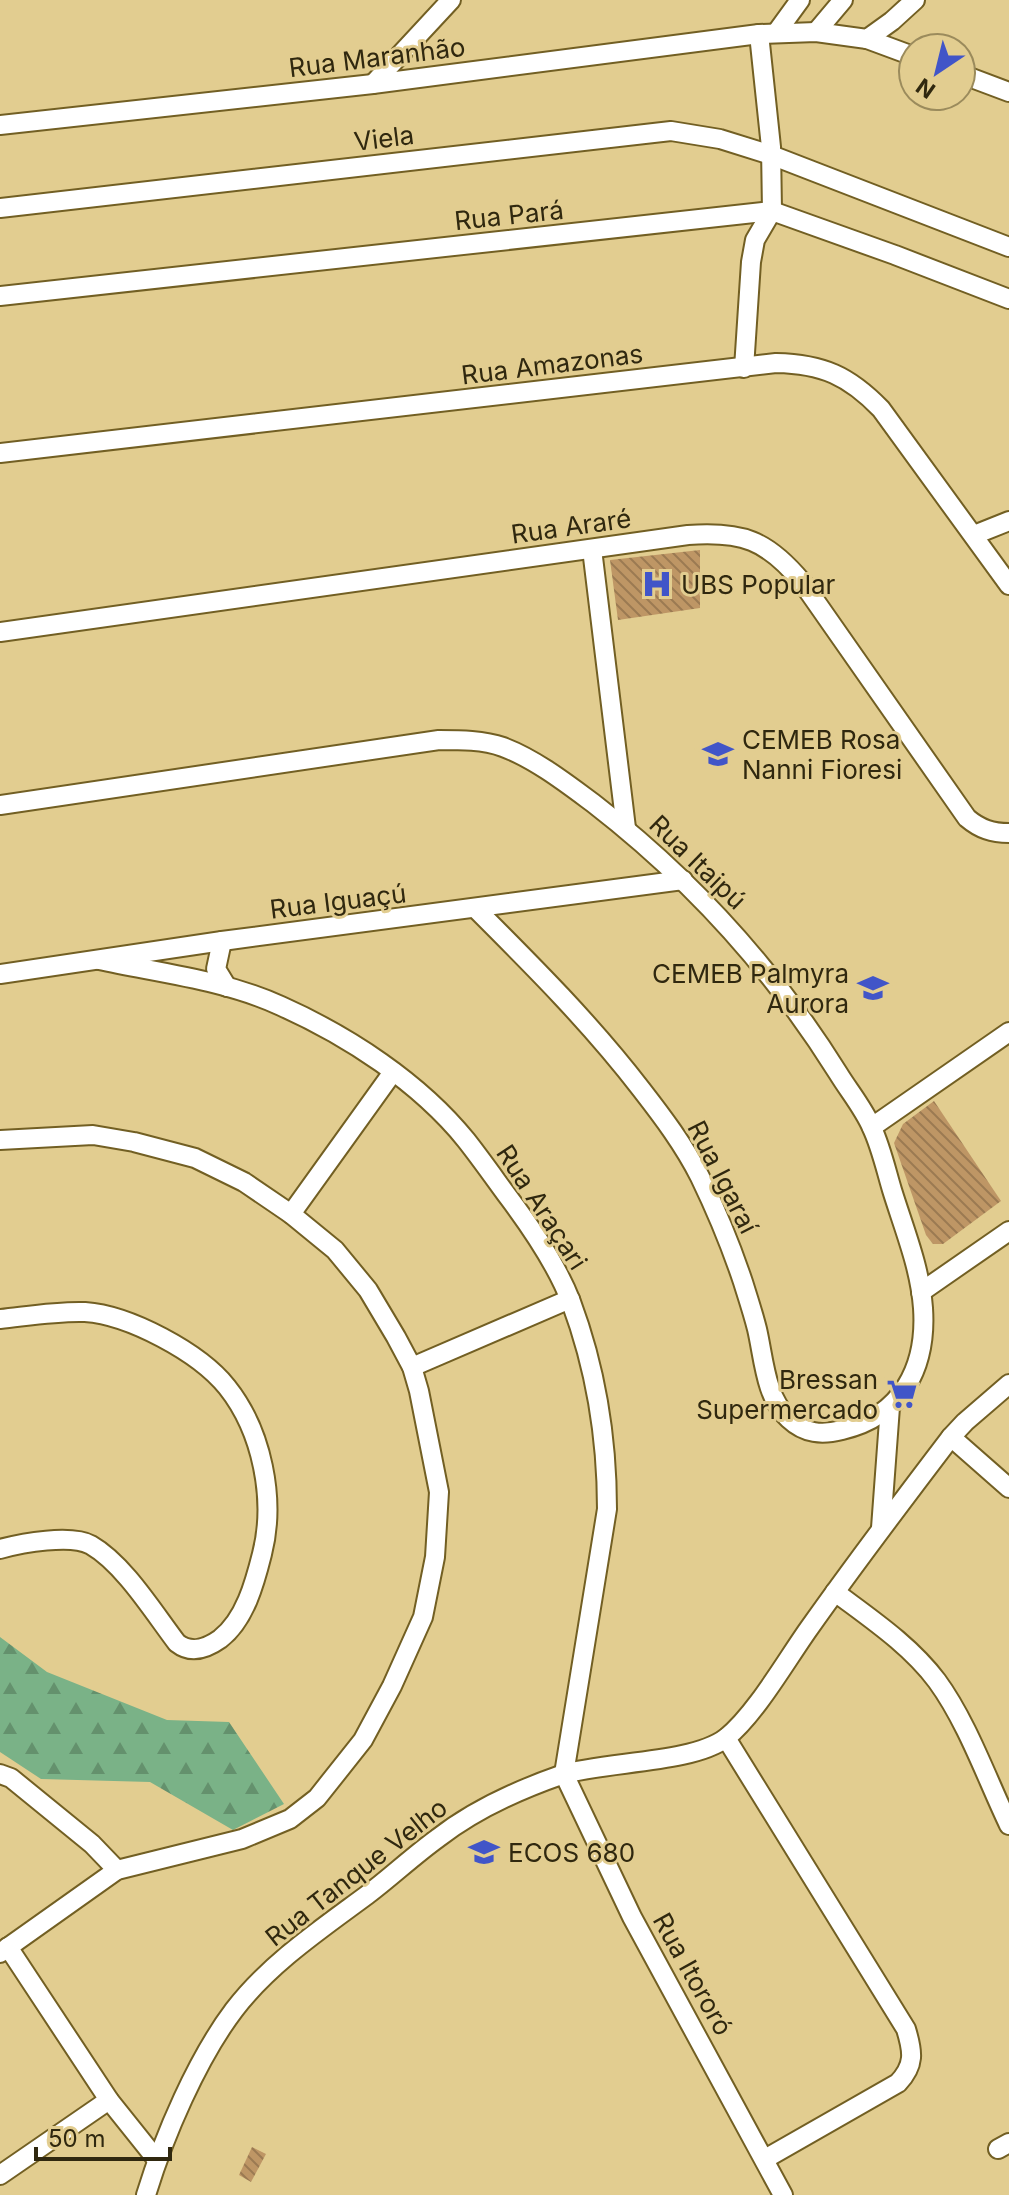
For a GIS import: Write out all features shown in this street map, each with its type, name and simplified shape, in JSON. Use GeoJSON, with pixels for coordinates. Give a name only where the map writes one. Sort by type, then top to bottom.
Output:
{"type":"FeatureCollection","features":[{"type":"Feature","properties":{"kind":"street"},"geometry":{"type":"LineString","coordinates":[[373,84],[451,0]]}},
{"type":"Feature","properties":{"kind":"street"},"geometry":{"type":"LineString","coordinates":[[744,368],[751,262],[755,240],[772,211],[768,34],[800,0]]}},
{"type":"Feature","properties":{"kind":"street"},"geometry":{"type":"LineString","coordinates":[[816,32],[843,0]]}},
{"type":"Feature","properties":{"kind":"street"},"geometry":{"type":"LineString","coordinates":[[867,39],[915,0]]}},
{"type":"Feature","properties":{"kind":"street","name":"Rua Maranhão"},"geometry":{"type":"LineString","coordinates":[[0,125],[373,84],[768,34],[816,32],[867,39]]}},
{"type":"Feature","properties":{"kind":"street"},"geometry":{"type":"LineString","coordinates":[[867,39],[897,50]]}},
{"type":"Feature","properties":{"kind":"street"},"geometry":{"type":"LineString","coordinates":[[977,80],[1009,92]]}},
{"type":"Feature","properties":{"kind":"street","name":"Viela"},"geometry":{"type":"LineString","coordinates":[[0,208],[671,131],[720,139],[771,155],[1009,247]]}},
{"type":"Feature","properties":{"kind":"street","name":"Rua Pará"},"geometry":{"type":"LineString","coordinates":[[0,296],[772,211],[1009,299]]}},
{"type":"Feature","properties":{"kind":"street","name":"Rua Amazonas"},"geometry":{"type":"LineString","coordinates":[[0,453],[802,363],[832,371],[861,388],[881,409],[1009,585]]}},
{"type":"Feature","properties":{"kind":"street"},"geometry":{"type":"LineString","coordinates":[[974,535],[1009,521]]}},
{"type":"Feature","properties":{"kind":"street","name":"Rua Araré"},"geometry":{"type":"LineString","coordinates":[[0,632],[592,549],[716,533],[740,535],[761,544],[784,560],[802,582],[967,818],[976,826],[992,832],[1009,833]]}},
{"type":"Feature","properties":{"kind":"street"},"geometry":{"type":"LineString","coordinates":[[592,549],[626,828]]}},
{"type":"Feature","properties":{"kind":"street","name":"Rua Itaipú"},"geometry":{"type":"LineString","coordinates":[[0,805],[439,740],[474,740],[504,747],[571,786],[626,828],[713,910],[815,1036],[872,1127],[914,1259],[921,1292],[922,1348],[914,1372],[890,1407]]}},
{"type":"Feature","properties":{"kind":"street","name":"Rua Iguaçú"},"geometry":{"type":"LineString","coordinates":[[0,974],[222,941],[683,880]]}},
{"type":"Feature","properties":{"kind":"street","name":"Rua Igaraí"},"geometry":{"type":"LineString","coordinates":[[476,909],[562,995],[610,1049],[664,1118],[698,1174],[742,1279],[767,1379],[775,1402],[785,1416],[797,1426],[814,1433],[829,1433],[870,1422],[890,1407]]}},
{"type":"Feature","properties":{"kind":"street"},"geometry":{"type":"LineString","coordinates":[[222,941],[216,969],[227,987]]}},
{"type":"Feature","properties":{"kind":"street","name":"Rua Araçari"},"geometry":{"type":"LineString","coordinates":[[99,960],[227,987],[279,1005],[328,1029],[393,1072],[464,1138],[524,1218],[552,1262],[570,1299],[588,1352],[600,1407],[607,1474],[607,1509],[564,1774]]}},
{"type":"Feature","properties":{"kind":"street"},"geometry":{"type":"LineString","coordinates":[[872,1127],[1009,1032]]}},
{"type":"Feature","properties":{"kind":"street"},"geometry":{"type":"LineString","coordinates":[[291,1214],[393,1072]]}},
{"type":"Feature","properties":{"kind":"street"},"geometry":{"type":"LineString","coordinates":[[0,1140],[93,1135],[134,1142],[195,1158],[244,1182],[291,1214],[335,1250],[368,1290],[412,1367],[439,1492],[435,1557],[423,1617],[363,1740],[317,1798],[290,1819],[242,1839],[117,1870],[4,1950],[109,2100],[157,2160]]}},
{"type":"Feature","properties":{"kind":"street"},"geometry":{"type":"LineString","coordinates":[[921,1292],[1009,1231]]}},
{"type":"Feature","properties":{"kind":"street"},"geometry":{"type":"LineString","coordinates":[[412,1367],[570,1299]]}},
{"type":"Feature","properties":{"kind":"street"},"geometry":{"type":"LineString","coordinates":[[0,1319],[86,1312],[156,1333],[226,1386],[250,1426],[267,1495],[266,1539],[255,1582],[231,1630],[207,1647],[196,1650],[177,1643],[121,1572],[90,1544],[65,1540],[0,1549]]}},
{"type":"Feature","properties":{"kind":"street"},"geometry":{"type":"LineString","coordinates":[[765,2159],[898,2083],[912,2064],[912,2049],[906,2029],[726,1738],[752,1709],[951,1437],[1009,1384]]}},
{"type":"Feature","properties":{"kind":"street"},"geometry":{"type":"LineString","coordinates":[[881,1529],[890,1407]]}},
{"type":"Feature","properties":{"kind":"street"},"geometry":{"type":"LineString","coordinates":[[951,1437],[1009,1488]]}},
{"type":"Feature","properties":{"kind":"street"},"geometry":{"type":"LineString","coordinates":[[835,1592],[887,1631],[935,1679],[950,1701],[1009,1825]]}},
{"type":"Feature","properties":{"kind":"street","name":"Rua Tanque Velho"},"geometry":{"type":"LineString","coordinates":[[146,2195],[157,2160],[212,2044],[234,2010],[254,1987],[289,1956],[438,1837],[511,1794],[564,1774],[700,1751],[726,1738]]}},
{"type":"Feature","properties":{"kind":"street"},"geometry":{"type":"LineString","coordinates":[[0,1774],[11,1778],[92,1844],[117,1870]]}},
{"type":"Feature","properties":{"kind":"street","name":"Rua Itororó"},"geometry":{"type":"LineString","coordinates":[[564,1774],[632,1917],[783,2195]]}},
{"type":"Feature","properties":{"kind":"street"},"geometry":{"type":"LineString","coordinates":[[0,2175],[109,2100]]}},
{"type":"Feature","properties":{"kind":"green space"},"geometry":{"type":"Polygon","coordinates":[[[0,1637],[47,1672],[167,1720],[229,1722],[284,1804],[233,1830],[150,1782],[41,1779],[0,1752],[0,1637]]]}},
{"type":"Feature","properties":{"kind":"building","name":"UBS Popular"},"geometry":{"type":"Polygon","coordinates":[[[700,550],[700,608],[618,620],[610,560],[700,550]]]}},
{"type":"Feature","properties":{"kind":"building"},"geometry":{"type":"Polygon","coordinates":[[[934,1101],[1001,1201],[943,1244],[933,1244],[926,1235],[894,1143],[903,1124],[934,1101]]]}},
{"type":"Feature","properties":{"kind":"building"},"geometry":{"type":"Polygon","coordinates":[[[252,2147],[266,2154],[251,2182],[239,2175],[252,2147]]]}},
{"type":"Feature","properties":{"kind":"place","name":"UBS Popular"},"geometry":{"type":"Point","coordinates":[657,584]}},
{"type":"Feature","properties":{"kind":"place","name":"CEMEB Rosa Nanni Fioresi"},"geometry":{"type":"Point","coordinates":[718,754]}},
{"type":"Feature","properties":{"kind":"place","name":"CEMEB Palmyra Aurora"},"geometry":{"type":"Point","coordinates":[873,988]}},
{"type":"Feature","properties":{"kind":"place","name":"Bressan Supermercado"},"geometry":{"type":"Point","coordinates":[902,1394]}},
{"type":"Feature","properties":{"kind":"place","name":"ECOS 680"},"geometry":{"type":"Point","coordinates":[484,1852]}}]}
